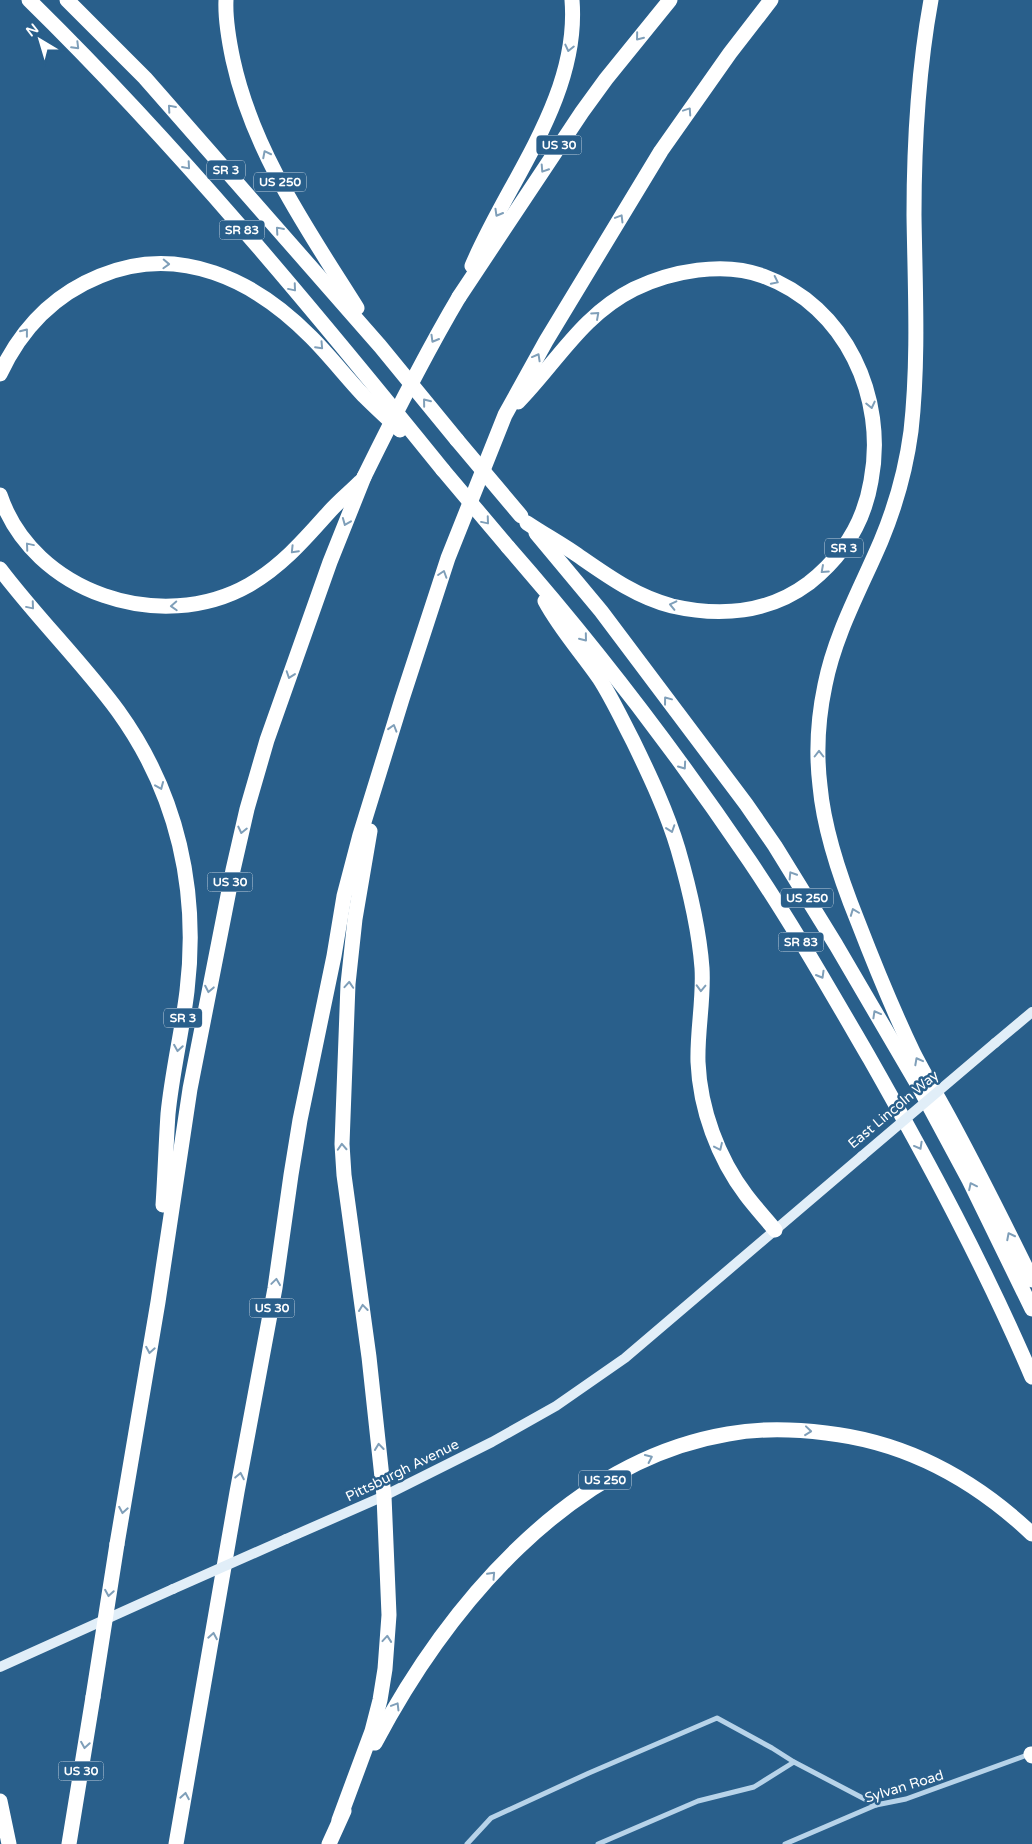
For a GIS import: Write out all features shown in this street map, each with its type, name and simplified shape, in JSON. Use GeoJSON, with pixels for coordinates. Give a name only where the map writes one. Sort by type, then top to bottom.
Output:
{"type":"FeatureCollection","features":[{"type":"Feature","properties":{"kind":"highway","name":"SR 83"},"geometry":{"type":"LineString","coordinates":[[29,0],[90,60],[155,130],[299,295],[648,717],[749,861],[839,1006],[932,1170],[992,1289],[1032,1377]]}},
{"type":"Feature","properties":{"kind":"highway","name":"SR 3"},"geometry":{"type":"LineString","coordinates":[[67,0],[145,78],[380,346]]}},
{"type":"Feature","properties":{"kind":"highway","name":"US 250"},"geometry":{"type":"LineString","coordinates":[[226,0],[225,10],[230,43],[244,101],[258,137],[304,224],[380,346],[601,611],[746,804],[836,945],[919,1087],[969,1180],[1032,1309]]}},
{"type":"Feature","properties":{"kind":"highway"},"geometry":{"type":"LineString","coordinates":[[459,297],[482,241],[526,162],[561,83],[571,43],[572,0]]}},
{"type":"Feature","properties":{"kind":"highway","name":"US 30"},"geometry":{"type":"LineString","coordinates":[[69,1844],[158,1302],[193,1073],[231,879],[247,809],[267,740],[330,562],[364,477],[433,340],[459,297],[578,118],[606,79],[670,0]]}},
{"type":"Feature","properties":{"kind":"highway","name":"US 30"},"geometry":{"type":"LineString","coordinates":[[176,1844],[237,1492],[274,1298],[300,1120],[334,956],[344,896],[378,775],[448,558],[505,415],[546,341],[661,152],[730,53],[771,0]]}},
{"type":"Feature","properties":{"kind":"highway"},"geometry":{"type":"LineString","coordinates":[[931,0],[920,72],[917,118],[914,211],[915,378],[910,434],[901,487],[893,510],[843,625],[829,665],[823,693],[819,733],[820,787],[838,865],[880,978],[916,1056],[975,1166],[1032,1280]]}},
{"type":"Feature","properties":{"kind":"highway"},"geometry":{"type":"LineString","coordinates":[[0,374],[8,357],[27,328],[52,303],[82,284],[109,272],[146,264],[167,263],[191,266],[232,279],[274,305],[310,336],[364,396],[443,470]]}},
{"type":"Feature","properties":{"kind":"highway","name":"SR 3"},"geometry":{"type":"LineString","coordinates":[[505,415],[540,379],[568,341],[602,309],[633,289],[661,277],[714,269],[762,275],[793,291],[819,310],[841,336],[854,357],[864,379],[873,414],[874,465],[868,498],[855,530],[833,562],[818,576],[795,592],[762,607],[746,611],[707,611],[673,606],[651,599],[616,582],[524,520]]}},
{"type":"Feature","properties":{"kind":"highway"},"geometry":{"type":"LineString","coordinates":[[0,495],[11,520],[23,538],[36,554],[65,578],[81,587],[118,600],[149,605],[177,606],[222,597],[248,586],[271,571],[289,556],[364,477]]}},
{"type":"Feature","properties":{"kind":"highway","name":"SR 3"},"geometry":{"type":"LineString","coordinates":[[0,569],[118,712],[155,774],[179,837],[190,904],[190,949],[187,991],[168,1113],[158,1302]]}},
{"type":"Feature","properties":{"kind":"highway"},"geometry":{"type":"LineString","coordinates":[[530,573],[555,621],[582,655],[612,700],[645,765],[668,820],[678,848],[692,905],[702,968],[698,1062],[703,1100],[716,1143],[729,1168],[746,1194],[776,1230]]}},
{"type":"Feature","properties":{"kind":"highway"},"geometry":{"type":"LineString","coordinates":[[340,1820],[372,1731],[380,1700],[385,1669],[389,1616],[384,1496],[369,1357],[344,1175],[342,1144],[349,974],[355,920],[378,775]]}},
{"type":"Feature","properties":{"kind":"highway","name":"US 250"},"geometry":{"type":"LineString","coordinates":[[329,1844],[368,1755],[390,1714],[437,1643],[472,1597],[538,1530],[568,1506],[593,1487],[621,1471],[660,1453],[692,1442],[728,1434],[762,1430],[801,1430],[861,1438],[908,1452],[969,1483],[998,1504],[1032,1534]]}},
{"type":"Feature","properties":{"kind":"highway"},"geometry":{"type":"LineString","coordinates":[[0,1801],[9,1844]]}},
{"type":"Feature","properties":{"kind":"main road","name":"East Lincoln Way"},"geometry":{"type":"LineString","coordinates":[[776,1230],[1032,1012]]}},
{"type":"Feature","properties":{"kind":"main road","name":"Pittsburgh Avenue"},"geometry":{"type":"LineString","coordinates":[[0,1667],[384,1496],[492,1442],[556,1406],[625,1358],[776,1230]]}},
{"type":"Feature","properties":{"kind":"street"},"geometry":{"type":"LineString","coordinates":[[467,1844],[491,1818],[588,1773],[717,1718],[794,1762],[876,1805]]}},
{"type":"Feature","properties":{"kind":"street","name":"Sylvan Road"},"geometry":{"type":"LineString","coordinates":[[785,1844],[876,1805],[906,1799],[1031,1755]]}},
{"type":"Feature","properties":{"kind":"street"},"geometry":{"type":"LineString","coordinates":[[598,1844],[698,1801],[754,1788],[794,1762]]}}]}
